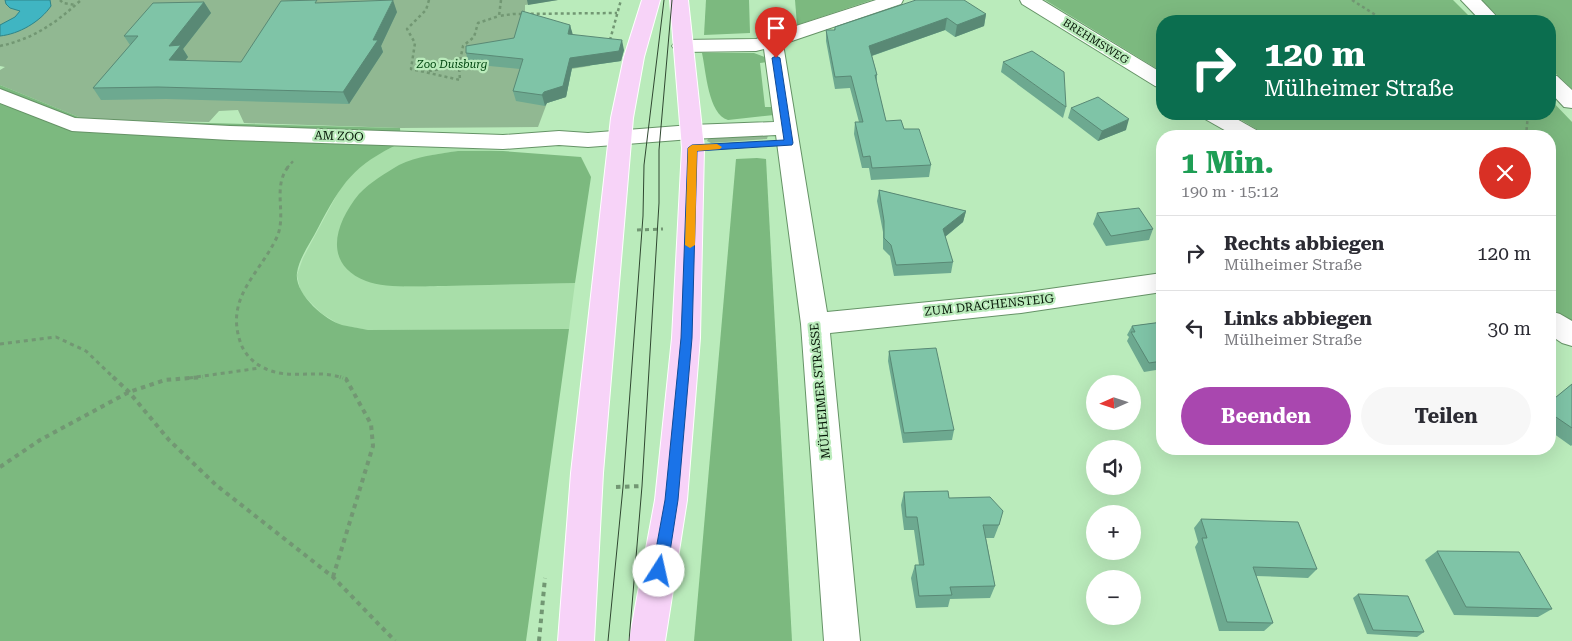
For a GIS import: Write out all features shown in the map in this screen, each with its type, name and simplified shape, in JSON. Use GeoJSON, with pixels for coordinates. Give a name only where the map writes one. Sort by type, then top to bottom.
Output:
{"type":"FeatureCollection","features":[{"type":"Feature","properties":{"kind":"main road"},"geometry":{"type":"LineString","coordinates":[[576,641],[586,489],[625,101],[634,56],[651,0]]}},
{"type":"Feature","properties":{"kind":"main road"},"geometry":{"type":"LineString","coordinates":[[647,641],[672,485],[686,338],[692,140],[679,0]]}},
{"type":"Feature","properties":{"kind":"street"},"geometry":{"type":"LineString","coordinates":[[682,46],[756,44],[773,41],[894,0]]}},
{"type":"Feature","properties":{"kind":"street","name":"BREHMSWEG"},"geometry":{"type":"LineString","coordinates":[[1029,0],[1156,78]]}},
{"type":"Feature","properties":{"kind":"street"},"geometry":{"type":"LineString","coordinates":[[1470,0],[1485,15]]}},
{"type":"Feature","properties":{"kind":"street","name":"MÜLHEIMER STRASSE"},"geometry":{"type":"LineString","coordinates":[[773,41],[815,324],[842,641]]}},
{"type":"Feature","properties":{"kind":"street"},"geometry":{"type":"LineString","coordinates":[[1556,86],[1572,102]]}},
{"type":"Feature","properties":{"kind":"street","name":"AM ZOO"},"geometry":{"type":"LineString","coordinates":[[0,95],[72,124],[176,130],[503,142],[586,154],[620,145]]}},
{"type":"Feature","properties":{"kind":"street"},"geometry":{"type":"LineString","coordinates":[[1224,120],[1240,130]]}},
{"type":"Feature","properties":{"kind":"street"},"geometry":{"type":"LineString","coordinates":[[620,145],[788,135]]}},
{"type":"Feature","properties":{"kind":"street","name":"ZUM DRACHENSTEIG"},"geometry":{"type":"LineString","coordinates":[[815,324],[1021,303],[1156,284]]}},
{"type":"Feature","properties":{"kind":"street"},"geometry":{"type":"LineString","coordinates":[[1556,325],[1572,335]]}},
{"type":"Feature","properties":{"kind":"path"},"geometry":{"type":"LineString","coordinates":[[60,0],[63,3],[76,5]]}},
{"type":"Feature","properties":{"kind":"path"},"geometry":{"type":"LineString","coordinates":[[0,46],[26,40],[47,30],[63,18],[81,0]]}},
{"type":"Feature","properties":{"kind":"path"},"geometry":{"type":"LineString","coordinates":[[429,0],[426,10],[407,30],[415,43],[411,70],[426,71],[460,80],[459,66],[463,46],[474,37],[478,23],[499,16],[513,14],[617,13],[620,0]]}},
{"type":"Feature","properties":{"kind":"path"},"geometry":{"type":"LineString","coordinates":[[499,16],[501,0]]}},
{"type":"Feature","properties":{"kind":"path"},"geometry":{"type":"LineString","coordinates":[[1352,0],[1376,15]]}},
{"type":"Feature","properties":{"kind":"path"},"geometry":{"type":"LineString","coordinates":[[426,71],[459,66]]}},
{"type":"Feature","properties":{"kind":"path"},"geometry":{"type":"LineString","coordinates":[[260,368],[244,352],[235,332],[235,311],[243,290],[270,251],[280,228],[280,178],[285,168],[302,152],[326,135]]}},
{"type":"Feature","properties":{"kind":"path"},"geometry":{"type":"LineString","coordinates":[[612,231],[690,228]]}},
{"type":"Feature","properties":{"kind":"path"},"geometry":{"type":"LineString","coordinates":[[0,344],[56,337],[86,351],[129,392],[169,440],[216,485],[332,577],[395,641]]}},
{"type":"Feature","properties":{"kind":"path"},"geometry":{"type":"LineString","coordinates":[[0,467],[40,440],[129,392],[165,380],[202,377],[260,368],[283,374],[326,372],[346,379],[371,424],[373,446],[332,577]]}},
{"type":"Feature","properties":{"kind":"path"},"geometry":{"type":"LineString","coordinates":[[586,489],[672,485]]}},
{"type":"Feature","properties":{"kind":"shaded area"},"geometry":{"type":"Polygon","coordinates":[[[706,0],[749,0],[750,33],[704,35],[706,0]]]}},
{"type":"Feature","properties":{"kind":"shaded area"},"geometry":{"type":"Polygon","coordinates":[[[795,0],[872,0],[797,25],[795,0]]]}},
{"type":"Feature","properties":{"kind":"shaded area"},"geometry":{"type":"Polygon","coordinates":[[[1045,0],[1453,0],[1468,15],[1156,15],[1156,68],[1045,0]]]}},
{"type":"Feature","properties":{"kind":"shaded area"},"geometry":{"type":"Polygon","coordinates":[[[1481,0],[1572,0],[1572,89],[1556,74],[1556,15],[1497,15],[1481,0]]]}},
{"type":"Feature","properties":{"kind":"shaded area"},"geometry":{"type":"Polygon","coordinates":[[[702,53],[754,53],[767,58],[767,62],[760,63],[765,107],[773,107],[774,115],[728,120],[721,116],[712,101],[702,53]]]}},
{"type":"Feature","properties":{"kind":"shaded area"},"geometry":{"type":"Polygon","coordinates":[[[0,85],[86,120],[400,128],[401,143],[371,159],[342,187],[326,212],[303,256],[298,267],[297,281],[305,297],[327,318],[342,325],[368,330],[569,329],[526,641],[0,641],[0,85]]]}},
{"type":"Feature","properties":{"kind":"shaded area"},"geometry":{"type":"Polygon","coordinates":[[[1556,105],[1572,122],[1572,321],[1556,312],[1556,130],[1258,130],[1241,120],[1556,120],[1556,105]]]}},
{"type":"Feature","properties":{"kind":"shaded area"},"geometry":{"type":"Polygon","coordinates":[[[401,143],[503,151],[458,151],[426,156],[404,287],[575,283],[569,329],[368,330],[340,325],[321,313],[301,293],[297,275],[303,258],[341,187],[354,172],[378,154],[401,143]]]}},
{"type":"Feature","properties":{"kind":"shaded area"},"geometry":{"type":"Polygon","coordinates":[[[458,151],[503,151],[581,157],[591,177],[575,283],[394,286],[374,284],[366,281],[352,274],[343,264],[338,254],[339,230],[351,205],[363,190],[399,165],[413,159],[458,151]]]}},
{"type":"Feature","properties":{"kind":"shaded area"},"geometry":{"type":"Polygon","coordinates":[[[736,159],[766,159],[792,641],[694,641],[736,159]]]}},
{"type":"Feature","properties":{"kind":"green space","name":"Zoo Duisburg"},"geometry":{"type":"Polygon","coordinates":[[[0,0],[558,0],[525,5],[525,22],[594,47],[590,66],[559,71],[569,81],[566,97],[547,103],[538,127],[400,128],[244,123],[238,110],[219,111],[209,122],[86,120],[0,85],[0,70],[5,67],[0,66],[0,0]]]}},
{"type":"Feature","properties":{"kind":"green space"},"geometry":{"type":"Polygon","coordinates":[[[768,135],[767,139],[711,143],[707,141],[709,137],[768,135]]]}},
{"type":"Feature","properties":{"kind":"water"},"geometry":{"type":"Polygon","coordinates":[[[5,0],[50,0],[51,6],[35,22],[22,30],[0,36],[0,25],[15,17],[20,11],[10,8],[5,0]]]}},
{"type":"Feature","properties":{"kind":"building"},"geometry":{"type":"Polygon","coordinates":[[[317,0],[315,3],[393,0],[373,40],[378,40],[343,92],[158,87],[93,88],[138,36],[124,36],[153,3],[204,2],[169,46],[181,45],[169,60],[241,62],[281,1],[317,0]]]}},
{"type":"Feature","properties":{"kind":"building"},"geometry":{"type":"Polygon","coordinates":[[[916,0],[964,0],[986,14],[957,25],[947,18],[869,46],[886,121],[901,120],[904,129],[919,129],[931,165],[872,168],[870,156],[863,157],[855,122],[863,122],[851,76],[835,77],[826,30],[835,30],[835,27],[916,0]]]}},
{"type":"Feature","properties":{"kind":"building"},"geometry":{"type":"Polygon","coordinates":[[[522,11],[570,25],[568,34],[622,40],[619,51],[570,58],[563,86],[544,92],[542,95],[513,91],[523,59],[466,53],[466,46],[514,38],[522,11]]]}},
{"type":"Feature","properties":{"kind":"building"},"geometry":{"type":"Polygon","coordinates":[[[1032,51],[1064,72],[1066,107],[1003,62],[1032,51]]]}},
{"type":"Feature","properties":{"kind":"building"},"geometry":{"type":"Polygon","coordinates":[[[1098,97],[1129,119],[1102,131],[1071,108],[1098,97]]]}},
{"type":"Feature","properties":{"kind":"building"},"geometry":{"type":"Polygon","coordinates":[[[879,190],[966,211],[943,229],[953,262],[896,265],[891,245],[884,238],[884,221],[879,190]]]}},
{"type":"Feature","properties":{"kind":"building"},"geometry":{"type":"Polygon","coordinates":[[[1139,208],[1153,229],[1111,236],[1097,213],[1139,208]]]}},
{"type":"Feature","properties":{"kind":"building"},"geometry":{"type":"Polygon","coordinates":[[[1156,323],[1156,362],[1149,363],[1131,332],[1135,332],[1132,326],[1156,323]]]}},
{"type":"Feature","properties":{"kind":"building"},"geometry":{"type":"Polygon","coordinates":[[[936,348],[954,430],[904,433],[889,351],[936,348]]]}},
{"type":"Feature","properties":{"kind":"building"},"geometry":{"type":"Polygon","coordinates":[[[1572,384],[1572,428],[1556,417],[1556,397],[1572,384]]]}},
{"type":"Feature","properties":{"kind":"building"},"geometry":{"type":"Polygon","coordinates":[[[948,491],[949,498],[990,497],[1003,511],[999,525],[983,525],[995,586],[950,587],[952,595],[919,596],[915,565],[924,565],[917,517],[906,517],[904,492],[948,491]]]}},
{"type":"Feature","properties":{"kind":"building"},"geometry":{"type":"Polygon","coordinates":[[[1201,519],[1298,522],[1317,569],[1253,567],[1273,623],[1227,622],[1202,538],[1207,538],[1201,519]]]}},
{"type":"Feature","properties":{"kind":"building"},"geometry":{"type":"Polygon","coordinates":[[[1437,551],[1519,552],[1552,609],[1466,607],[1437,551]]]}},
{"type":"Feature","properties":{"kind":"building"},"geometry":{"type":"Polygon","coordinates":[[[1358,594],[1408,596],[1424,632],[1373,630],[1358,594]]]}},
{"type":"Feature","properties":{"kind":"tram line"},"geometry":{"type":"LineString","coordinates":[[608,641],[623,487],[643,216],[644,165],[664,0]]}},
{"type":"Feature","properties":{"kind":"tram line"},"geometry":{"type":"LineString","coordinates":[[629,641],[642,486],[659,203],[659,150],[672,0]]}},
{"type":"Feature","properties":{"kind":"slow traffic"},"geometry":{"type":"LineString","coordinates":[[690,245],[692,148],[717,147]]}},
{"type":"Feature","properties":{"kind":"route"},"geometry":{"type":"LineString","coordinates":[[659,571],[671,500],[686,338],[692,148],[789,143],[776,58]]}}]}
